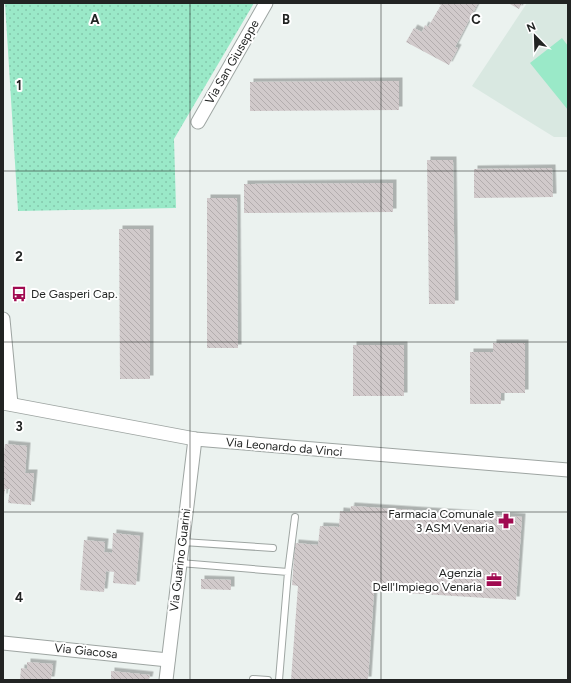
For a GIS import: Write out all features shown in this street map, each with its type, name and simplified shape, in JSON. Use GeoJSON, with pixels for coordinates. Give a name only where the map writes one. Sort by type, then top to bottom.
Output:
{"type":"FeatureCollection","features":[{"type":"Feature","properties":{"kind":"street","name":"Via San Giuseppe"},"geometry":{"type":"LineString","coordinates":[[198,122],[266,3]]}},
{"type":"Feature","properties":{"kind":"street"},"geometry":{"type":"LineString","coordinates":[[3,319],[7,404]]}},
{"type":"Feature","properties":{"kind":"street","name":"Via Leonardo da Vinci"},"geometry":{"type":"LineString","coordinates":[[7,404],[195,439],[568,470]]}},
{"type":"Feature","properties":{"kind":"street","name":"Via Guarino Guarini"},"geometry":{"type":"LineString","coordinates":[[166,680],[195,439]]}},
{"type":"Feature","properties":{"kind":"street","name":"Via Giacosa"},"geometry":{"type":"LineString","coordinates":[[3,646],[168,660]]}},
{"type":"Feature","properties":{"kind":"lane"},"geometry":{"type":"LineString","coordinates":[[279,680],[288,572],[295,517]]}},
{"type":"Feature","properties":{"kind":"lane"},"geometry":{"type":"LineString","coordinates":[[183,542],[273,548]]}},
{"type":"Feature","properties":{"kind":"lane"},"geometry":{"type":"LineString","coordinates":[[180,564],[288,572]]}},
{"type":"Feature","properties":{"kind":"lane"},"geometry":{"type":"LineString","coordinates":[[253,679],[268,680]]}},
{"type":"Feature","properties":{"kind":"shaded area"},"geometry":{"type":"Polygon","coordinates":[[[527,3],[568,3],[568,137],[554,137],[472,86],[527,3]]]}},
{"type":"Feature","properties":{"kind":"green space"},"geometry":{"type":"Polygon","coordinates":[[[5,3],[254,3],[174,139],[176,208],[18,211],[5,3]]]}},
{"type":"Feature","properties":{"kind":"green space"},"geometry":{"type":"Polygon","coordinates":[[[562,38],[568,46],[568,110],[530,63],[562,38]]]}},
{"type":"Feature","properties":{"kind":"building"},"geometry":{"type":"Polygon","coordinates":[[[436,3],[478,3],[455,47],[458,48],[449,65],[406,42],[414,28],[422,32],[425,25],[428,27],[441,5],[436,3]]]}},
{"type":"Feature","properties":{"kind":"building"},"geometry":{"type":"Polygon","coordinates":[[[508,3],[522,3],[519,9],[508,3]]]}},
{"type":"Feature","properties":{"kind":"building"},"geometry":{"type":"Polygon","coordinates":[[[399,81],[399,110],[250,111],[250,82],[399,81]]]}},
{"type":"Feature","properties":{"kind":"building"},"geometry":{"type":"Polygon","coordinates":[[[427,160],[453,160],[455,304],[429,304],[427,160]]]}},
{"type":"Feature","properties":{"kind":"building"},"geometry":{"type":"Polygon","coordinates":[[[552,168],[553,197],[474,198],[474,169],[552,168]]]}},
{"type":"Feature","properties":{"kind":"building"},"geometry":{"type":"Polygon","coordinates":[[[393,183],[393,212],[244,213],[244,184],[393,183]]]}},
{"type":"Feature","properties":{"kind":"building"},"geometry":{"type":"Polygon","coordinates":[[[207,198],[237,198],[238,348],[207,348],[207,198]]]}},
{"type":"Feature","properties":{"kind":"building"},"geometry":{"type":"Polygon","coordinates":[[[119,229],[150,229],[150,379],[120,379],[119,229]]]}},
{"type":"Feature","properties":{"kind":"building"},"geometry":{"type":"Polygon","coordinates":[[[493,343],[525,343],[525,393],[501,393],[501,404],[470,404],[470,352],[493,352],[493,343]]]}},
{"type":"Feature","properties":{"kind":"building"},"geometry":{"type":"Polygon","coordinates":[[[353,345],[404,345],[404,396],[353,396],[353,345]]]}},
{"type":"Feature","properties":{"kind":"building"},"geometry":{"type":"Polygon","coordinates":[[[5,444],[27,446],[25,473],[34,473],[31,505],[8,503],[10,489],[5,489],[3,497],[3,463],[5,444]]]}},
{"type":"Feature","properties":{"kind":"building"},"geometry":{"type":"Polygon","coordinates":[[[351,506],[522,517],[516,600],[374,591],[368,680],[291,680],[298,586],[292,585],[295,543],[318,545],[320,526],[339,527],[340,511],[350,512],[351,506]]]}},
{"type":"Feature","properties":{"kind":"building"},"geometry":{"type":"Polygon","coordinates":[[[113,533],[140,536],[136,585],[113,583],[114,572],[106,571],[104,592],[80,590],[84,540],[105,542],[104,552],[112,553],[113,533]]]}},
{"type":"Feature","properties":{"kind":"building"},"geometry":{"type":"Polygon","coordinates":[[[201,579],[231,580],[231,590],[201,589],[201,579]]]}},
{"type":"Feature","properties":{"kind":"building"},"geometry":{"type":"Polygon","coordinates":[[[27,662],[53,664],[51,680],[20,680],[21,668],[27,669],[27,662]]]}},
{"type":"Feature","properties":{"kind":"building"},"geometry":{"type":"Polygon","coordinates":[[[111,671],[150,675],[149,680],[111,680],[111,671]]]}},
{"type":"Feature","properties":{"kind":"place","name":"De Gasperi Cap."},"geometry":{"type":"Point","coordinates":[19,294]}},
{"type":"Feature","properties":{"kind":"place","name":"Farmacia Comunale 3 ASM Venaria"},"geometry":{"type":"Point","coordinates":[506,521]}},
{"type":"Feature","properties":{"kind":"place","name":"Agenzia Dell'Impiego Venaria"},"geometry":{"type":"Point","coordinates":[494,580]}}]}
